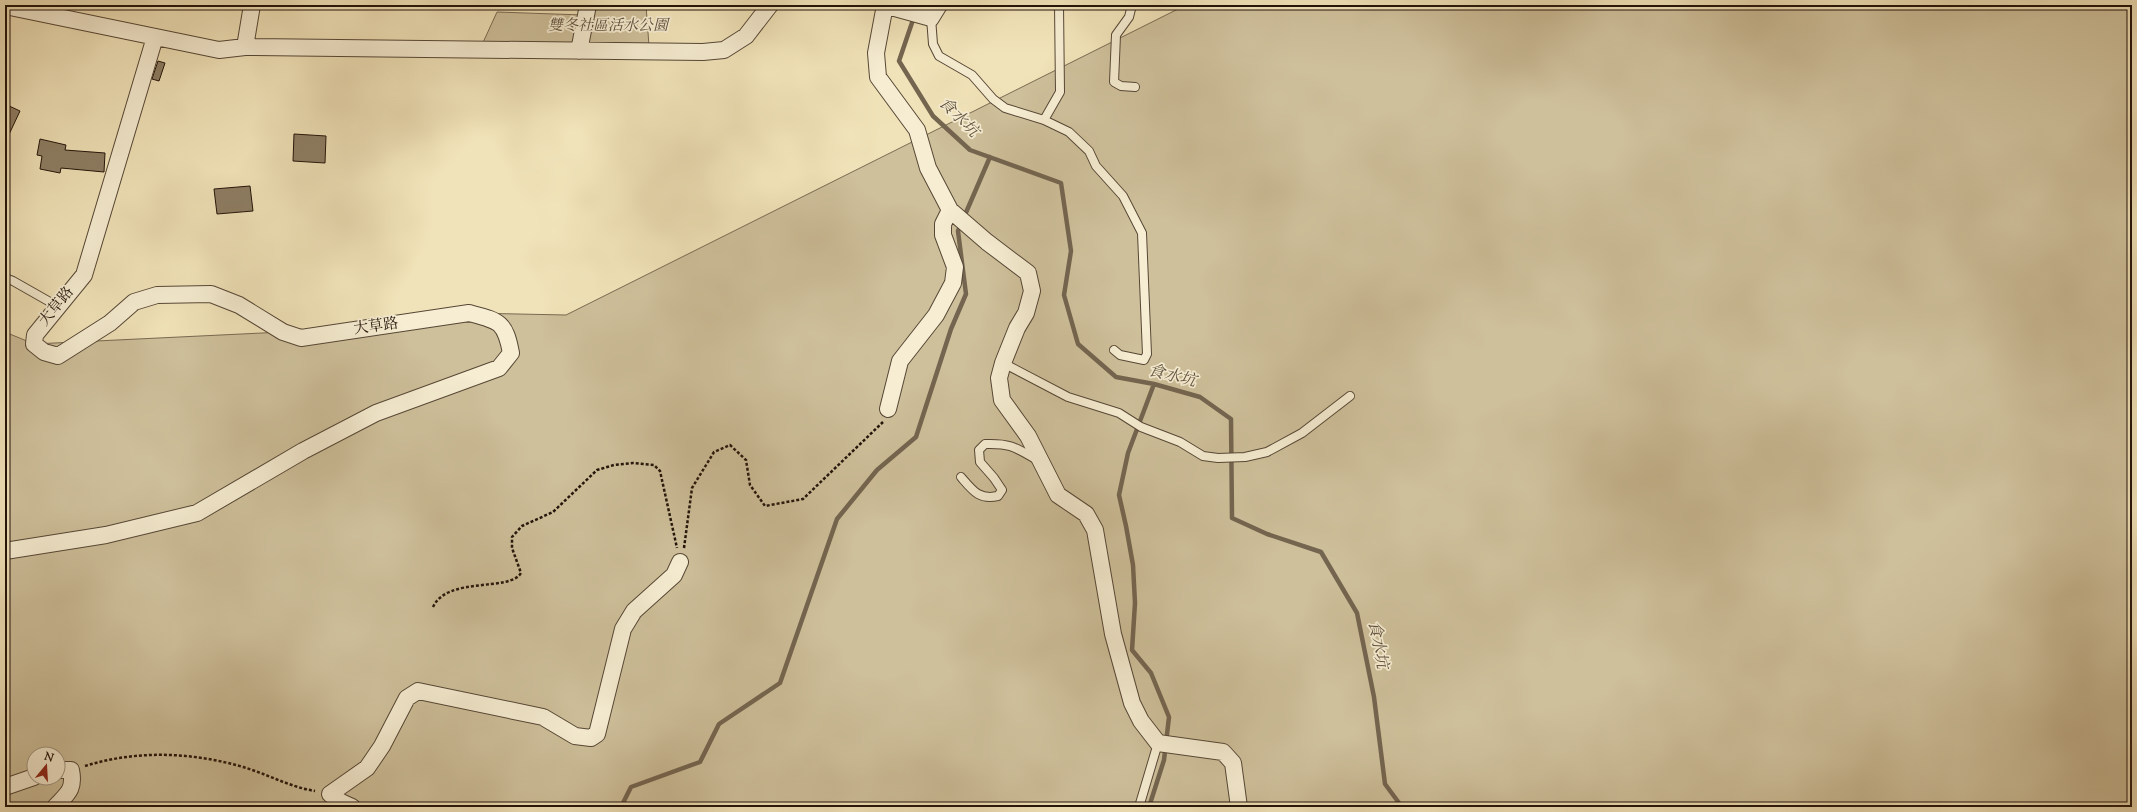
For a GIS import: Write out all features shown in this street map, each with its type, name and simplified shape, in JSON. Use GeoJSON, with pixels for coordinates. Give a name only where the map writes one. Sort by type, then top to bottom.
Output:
{"type":"FeatureCollection","features":[{"type":"Feature","properties":{"kind":"street"},"geometry":{"type":"LineString","coordinates":[[245,47],[252,5]]}},
{"type":"Feature","properties":{"kind":"street"},"geometry":{"type":"LineString","coordinates":[[579,51],[588,5]]}},
{"type":"Feature","properties":{"kind":"street"},"geometry":{"type":"LineString","coordinates":[[5,6],[219,50],[245,47],[703,52],[724,50],[746,36],[770,5]]}},
{"type":"Feature","properties":{"kind":"street"},"geometry":{"type":"LineString","coordinates":[[935,11],[884,5],[876,53],[878,77],[917,130],[928,168],[956,215],[987,242],[1028,273],[1032,291],[1026,313],[1017,328],[1003,363],[999,378],[1002,400],[1028,436],[1058,495],[1086,514],[1096,530],[1113,634],[1132,703],[1141,721],[1158,742],[1223,752],[1233,763],[1239,807]]}},
{"type":"Feature","properties":{"kind":"street","name":"大草路"},"geometry":{"type":"LineString","coordinates":[[5,551],[106,535],[197,513],[303,451],[376,413],[500,368],[511,353],[507,332],[494,320],[469,313],[301,338],[283,332],[239,305],[211,294],[156,295],[134,302],[110,323],[58,356],[44,352],[34,344],[35,334],[84,275],[156,37]]}},
{"type":"Feature","properties":{"kind":"street"},"geometry":{"type":"LineString","coordinates":[[888,409],[900,361],[936,315],[953,283],[955,266],[943,235],[943,224],[956,215]]}},
{"type":"Feature","properties":{"kind":"street"},"geometry":{"type":"LineString","coordinates":[[352,807],[341,802],[330,794],[367,768],[382,746],[407,698],[418,691],[543,717],[575,736],[591,738],[597,734],[623,629],[634,611],[674,574],[680,562]]}},
{"type":"Feature","properties":{"kind":"street"},"geometry":{"type":"LineString","coordinates":[[54,807],[71,790],[73,780],[66,772]]}},
{"type":"Feature","properties":{"kind":"street"},"geometry":{"type":"LineString","coordinates":[[5,787],[26,780]]}},
{"type":"Feature","properties":{"kind":"lane"},"geometry":{"type":"LineString","coordinates":[[1044,120],[1060,92],[1059,5]]}},
{"type":"Feature","properties":{"kind":"lane"},"geometry":{"type":"LineString","coordinates":[[1132,5],[1129,17],[1116,35],[1114,82],[1121,86],[1135,87]]}},
{"type":"Feature","properties":{"kind":"lane"},"geometry":{"type":"LineString","coordinates":[[935,11],[933,44],[939,56],[972,75],[993,99],[1005,108],[1044,120],[1070,132],[1088,151],[1096,166],[1123,196],[1142,233],[1147,354],[1144,360],[1120,355],[1114,350]]}},
{"type":"Feature","properties":{"kind":"lane"},"geometry":{"type":"LineString","coordinates":[[5,278],[57,306]]}},
{"type":"Feature","properties":{"kind":"lane"},"geometry":{"type":"LineString","coordinates":[[1003,363],[1068,397],[1119,413],[1141,427],[1180,442],[1203,456],[1218,458],[1245,457],[1267,452],[1302,433],[1350,396]]}},
{"type":"Feature","properties":{"kind":"lane"},"geometry":{"type":"LineString","coordinates":[[961,477],[976,493],[988,498],[998,496],[1002,490],[980,462],[979,450],[985,444],[1004,443],[1013,446],[1043,464]]}},
{"type":"Feature","properties":{"kind":"lane"},"geometry":{"type":"LineString","coordinates":[[1139,807],[1158,742]]}},
{"type":"Feature","properties":{"kind":"path"},"geometry":{"type":"LineString","coordinates":[[680,562],[692,488],[714,452],[730,445],[746,460],[750,485],[765,506],[803,499],[882,424],[888,409]]}},
{"type":"Feature","properties":{"kind":"path"},"geometry":{"type":"LineString","coordinates":[[433,607],[436,600],[454,590],[507,581],[519,576],[521,573],[512,548],[512,537],[522,526],[552,512],[597,470],[614,465],[633,463],[654,466],[660,471],[680,562]]}},
{"type":"Feature","properties":{"kind":"path"},"geometry":{"type":"LineString","coordinates":[[66,770],[151,754],[188,756],[243,767],[307,790],[330,794]]}},
{"type":"Feature","properties":{"kind":"green space","name":"雙冬社區活水公園"},"geometry":{"type":"Polygon","coordinates":[[[583,5],[646,5],[649,46],[480,49],[497,12],[583,15],[583,5]]]}},
{"type":"Feature","properties":{"kind":"green space"},"geometry":{"type":"Polygon","coordinates":[[[1186,5],[2132,5],[2132,807],[5,807],[5,332],[34,344],[283,332],[469,313],[566,315],[1186,5]]]}},
{"type":"Feature","properties":{"kind":"building"},"geometry":{"type":"Polygon","coordinates":[[[158,61],[165,63],[159,81],[152,79],[158,61]]]}},
{"type":"Feature","properties":{"kind":"building"},"geometry":{"type":"Polygon","coordinates":[[[5,104],[20,111],[5,143],[5,104]]]}},
{"type":"Feature","properties":{"kind":"building"},"geometry":{"type":"Polygon","coordinates":[[[294,134],[326,136],[325,163],[293,161],[294,134]]]}},
{"type":"Feature","properties":{"kind":"building"},"geometry":{"type":"Polygon","coordinates":[[[40,139],[66,145],[65,150],[105,153],[104,172],[61,168],[60,173],[40,169],[42,156],[37,155],[40,139]]]}},
{"type":"Feature","properties":{"kind":"building"},"geometry":{"type":"Polygon","coordinates":[[[250,186],[253,211],[217,214],[214,189],[250,186]]]}},
{"type":"Feature","properties":{"kind":"waterway","name":"食水坑"},"geometry":{"type":"LineString","coordinates":[[918,5],[899,61],[933,116],[970,150],[1061,183],[1071,251],[1064,295],[1078,344],[1116,377],[1154,384],[1200,397],[1231,419],[1232,518],[1267,534],[1321,552],[1357,613],[1374,697],[1385,784],[1402,807]]}},
{"type":"Feature","properties":{"kind":"waterway"},"geometry":{"type":"LineString","coordinates":[[621,807],[631,787],[700,762],[719,724],[780,683],[837,519],[877,470],[916,437],[951,329],[966,294],[958,231],[990,157]]}},
{"type":"Feature","properties":{"kind":"waterway"},"geometry":{"type":"LineString","coordinates":[[1149,807],[1164,760],[1169,717],[1151,673],[1132,650],[1135,603],[1133,565],[1119,495],[1128,453],[1154,384]]}}]}
